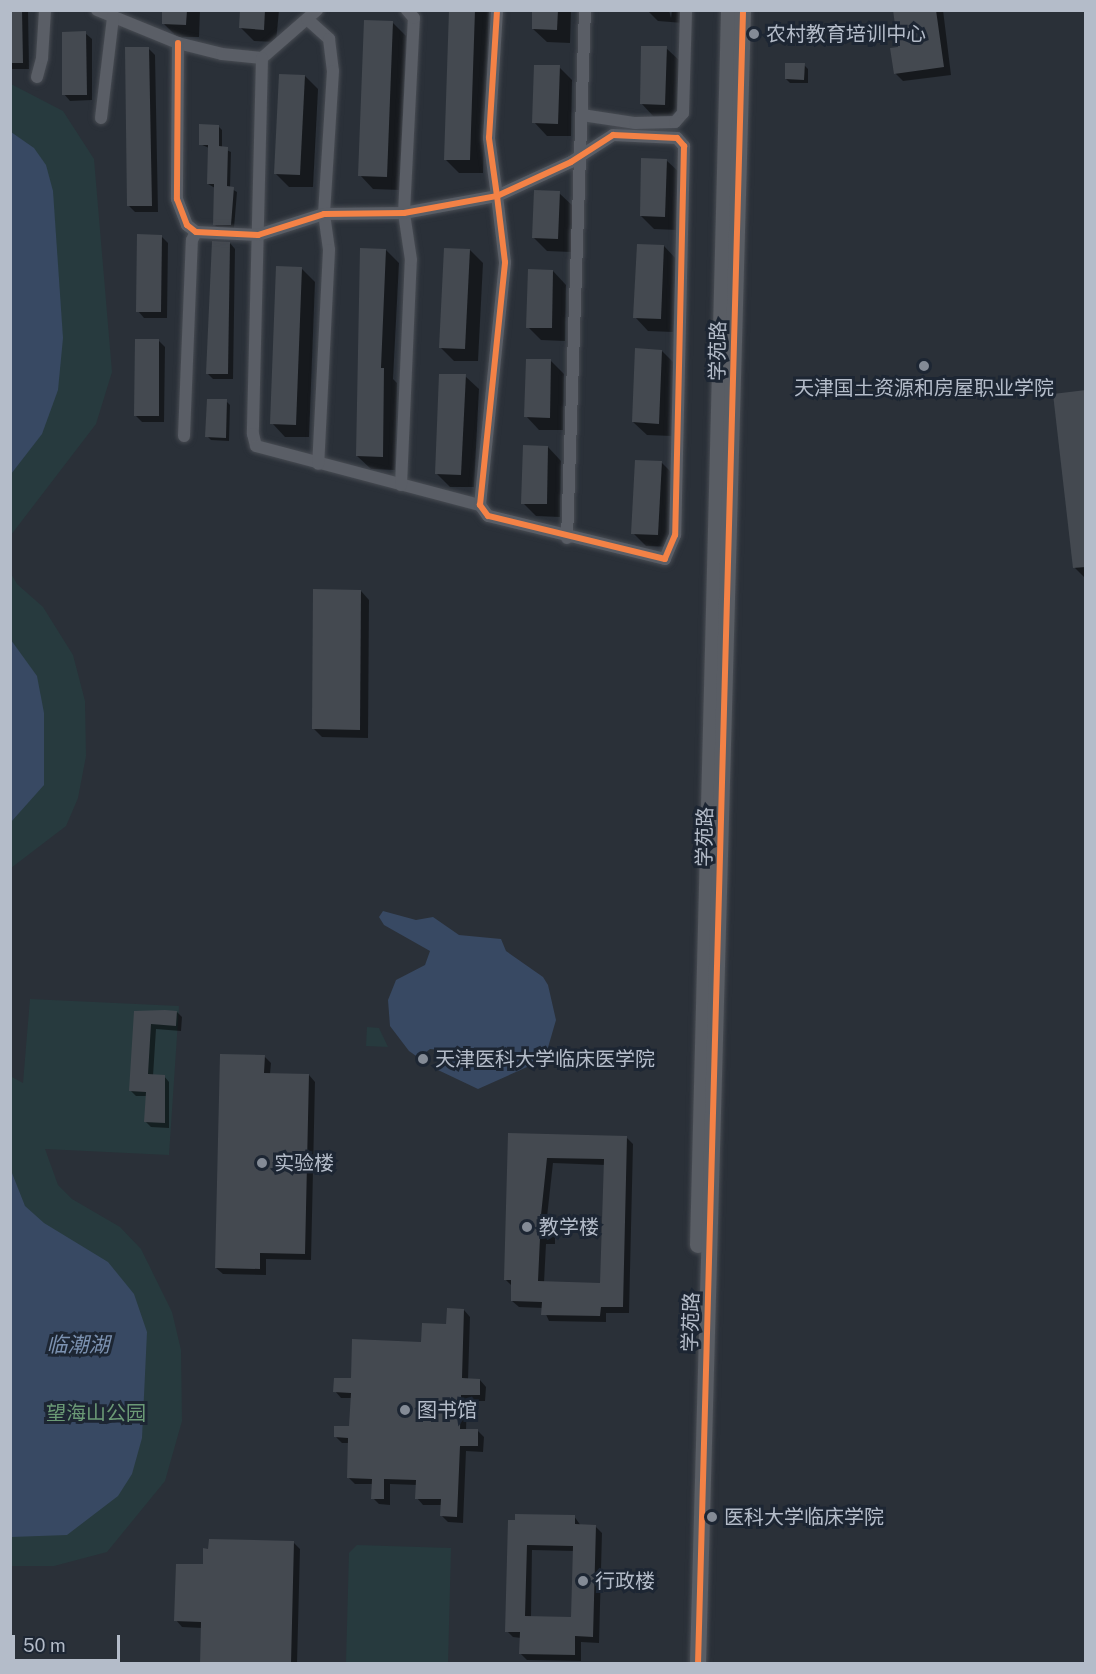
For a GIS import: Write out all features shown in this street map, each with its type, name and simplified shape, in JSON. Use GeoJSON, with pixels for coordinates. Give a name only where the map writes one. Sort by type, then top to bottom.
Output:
{"type":"FeatureCollection","features":[{"type":"Feature","properties":{"kind":"street"},"geometry":{"type":"LineString","coordinates":[[37,77],[42,58],[45,10]]}},
{"type":"Feature","properties":{"kind":"street"},"geometry":{"type":"LineString","coordinates":[[97,10],[178,43],[222,54],[262,58],[317,10]]}},
{"type":"Feature","properties":{"kind":"street"},"geometry":{"type":"LineString","coordinates":[[401,485],[411,260],[404,213],[414,18],[407,10]]}},
{"type":"Feature","properties":{"kind":"street"},"geometry":{"type":"LineString","coordinates":[[480,505],[505,262],[489,138],[497,10]]}},
{"type":"Feature","properties":{"kind":"street"},"geometry":{"type":"LineString","coordinates":[[567,538],[585,10]]}},
{"type":"Feature","properties":{"kind":"street"},"geometry":{"type":"LineString","coordinates":[[582,114],[635,123],[675,122],[682,113],[686,10]]}},
{"type":"Feature","properties":{"kind":"street","name":"学苑路"},"geometry":{"type":"LineString","coordinates":[[687,1664],[729,10]]}},
{"type":"Feature","properties":{"kind":"street","name":"学苑路"},"geometry":{"type":"LineString","coordinates":[[698,1664],[743,10]]}},
{"type":"Feature","properties":{"kind":"street"},"geometry":{"type":"LineString","coordinates":[[102,118],[113,17]]}},
{"type":"Feature","properties":{"kind":"street"},"geometry":{"type":"LineString","coordinates":[[307,19],[328,39],[333,71],[324,214],[329,250],[318,464]]}},
{"type":"Feature","properties":{"kind":"street"},"geometry":{"type":"LineString","coordinates":[[178,43],[177,199],[187,225],[196,232],[258,235],[324,214],[404,213],[496,196],[581,155],[613,135],[677,138],[684,146],[675,535],[665,559],[567,538],[488,516],[480,505],[256,446],[253,434],[258,235],[262,58]]}},
{"type":"Feature","properties":{"kind":"street"},"geometry":{"type":"LineString","coordinates":[[184,436],[192,240],[196,232]]}},
{"type":"Feature","properties":{"kind":"green space"},"geometry":{"type":"Polygon","coordinates":[[[11,84],[63,111],[94,159],[112,372],[96,424],[11,535],[11,84]]]}},
{"type":"Feature","properties":{"kind":"green space"},"geometry":{"type":"Polygon","coordinates":[[[10,572],[17,584],[43,607],[73,655],[85,701],[86,756],[78,798],[66,826],[11,868],[10,572]]]}},
{"type":"Feature","properties":{"kind":"green space","name":"望海山公园"},"geometry":{"type":"Polygon","coordinates":[[[30,999],[179,1006],[169,1155],[45,1149],[58,1185],[72,1199],[120,1227],[141,1249],[172,1312],[181,1350],[182,1421],[165,1481],[107,1552],[54,1566],[11,1566],[10,1076],[23,1083],[30,999]]]}},
{"type":"Feature","properties":{"kind":"green space"},"geometry":{"type":"Polygon","coordinates":[[[367,1027],[379,1028],[388,1047],[366,1046],[367,1027]]]}},
{"type":"Feature","properties":{"kind":"green space"},"geometry":{"type":"Polygon","coordinates":[[[357,1545],[451,1548],[448,1663],[346,1663],[349,1553],[357,1545]]]}},
{"type":"Feature","properties":{"kind":"water"},"geometry":{"type":"Polygon","coordinates":[[[11,132],[34,148],[46,165],[53,191],[63,338],[58,390],[42,434],[11,474],[11,132]]]}},
{"type":"Feature","properties":{"kind":"water"},"geometry":{"type":"Polygon","coordinates":[[[11,640],[37,676],[44,713],[44,785],[11,822],[11,640]]]}},
{"type":"Feature","properties":{"kind":"water"},"geometry":{"type":"Polygon","coordinates":[[[383,911],[416,920],[433,917],[459,935],[501,939],[506,951],[543,977],[548,985],[556,1020],[547,1051],[527,1067],[478,1089],[438,1070],[446,1057],[442,1050],[430,1049],[419,1058],[409,1051],[390,1026],[388,1000],[396,980],[425,965],[430,951],[384,925],[379,917],[383,911]]]}},
{"type":"Feature","properties":{"kind":"water","name":"临潮湖"},"geometry":{"type":"Polygon","coordinates":[[[10,1168],[25,1206],[44,1223],[108,1262],[134,1294],[147,1332],[142,1438],[132,1474],[118,1496],[67,1535],[11,1537],[10,1168]]]}},
{"type":"Feature","properties":{"kind":"building"},"geometry":{"type":"Polygon","coordinates":[[[10,10],[22,10],[23,63],[10,63],[10,10]]]}},
{"type":"Feature","properties":{"kind":"building"},"geometry":{"type":"Polygon","coordinates":[[[162,10],[187,10],[186,25],[162,24],[162,10]]]}},
{"type":"Feature","properties":{"kind":"building"},"geometry":{"type":"Polygon","coordinates":[[[240,10],[265,10],[264,30],[239,28],[240,10]]]}},
{"type":"Feature","properties":{"kind":"building"},"geometry":{"type":"Polygon","coordinates":[[[449,10],[475,10],[470,160],[444,160],[449,10]]]}},
{"type":"Feature","properties":{"kind":"building"},"geometry":{"type":"Polygon","coordinates":[[[532,10],[558,10],[557,30],[532,29],[532,10]]]}},
{"type":"Feature","properties":{"kind":"building"},"geometry":{"type":"Polygon","coordinates":[[[893,10],[936,10],[944,67],[894,74],[890,48],[898,47],[893,10]]]}},
{"type":"Feature","properties":{"kind":"building"},"geometry":{"type":"Polygon","coordinates":[[[364,20],[393,21],[387,177],[358,176],[364,20]]]}},
{"type":"Feature","properties":{"kind":"building"},"geometry":{"type":"Polygon","coordinates":[[[86,31],[87,95],[62,95],[62,32],[86,31]]]}},
{"type":"Feature","properties":{"kind":"building"},"geometry":{"type":"Polygon","coordinates":[[[641,46],[667,46],[665,105],[640,104],[641,46]]]}},
{"type":"Feature","properties":{"kind":"building"},"geometry":{"type":"Polygon","coordinates":[[[125,47],[149,47],[152,206],[127,206],[125,47]]]}},
{"type":"Feature","properties":{"kind":"building"},"geometry":{"type":"Polygon","coordinates":[[[785,63],[805,63],[804,80],[785,79],[785,63]]]}},
{"type":"Feature","properties":{"kind":"building"},"geometry":{"type":"Polygon","coordinates":[[[534,65],[560,65],[558,124],[532,123],[534,65]]]}},
{"type":"Feature","properties":{"kind":"building"},"geometry":{"type":"Polygon","coordinates":[[[279,74],[305,75],[300,175],[274,174],[279,74]]]}},
{"type":"Feature","properties":{"kind":"building"},"geometry":{"type":"Polygon","coordinates":[[[199,124],[219,125],[219,146],[228,147],[227,186],[234,187],[231,225],[213,225],[214,184],[207,184],[208,145],[199,145],[199,124]]]}},
{"type":"Feature","properties":{"kind":"building"},"geometry":{"type":"Polygon","coordinates":[[[641,158],[667,159],[665,217],[640,216],[641,158]]]}},
{"type":"Feature","properties":{"kind":"building"},"geometry":{"type":"Polygon","coordinates":[[[534,190],[560,191],[558,239],[532,238],[534,190]]]}},
{"type":"Feature","properties":{"kind":"building"},"geometry":{"type":"Polygon","coordinates":[[[137,234],[162,235],[161,312],[136,312],[137,234]]]}},
{"type":"Feature","properties":{"kind":"building"},"geometry":{"type":"Polygon","coordinates":[[[212,241],[230,242],[228,374],[206,374],[212,241]]]}},
{"type":"Feature","properties":{"kind":"building"},"geometry":{"type":"Polygon","coordinates":[[[637,244],[664,245],[661,319],[633,318],[637,244]]]}},
{"type":"Feature","properties":{"kind":"building"},"geometry":{"type":"Polygon","coordinates":[[[360,248],[386,249],[381,368],[384,368],[383,457],[356,456],[360,248]]]}},
{"type":"Feature","properties":{"kind":"building"},"geometry":{"type":"Polygon","coordinates":[[[444,248],[470,249],[465,349],[439,348],[444,248]]]}},
{"type":"Feature","properties":{"kind":"building"},"geometry":{"type":"Polygon","coordinates":[[[276,266],[302,267],[296,425],[270,424],[276,266]]]}},
{"type":"Feature","properties":{"kind":"building"},"geometry":{"type":"Polygon","coordinates":[[[528,269],[553,270],[552,328],[526,328],[528,269]]]}},
{"type":"Feature","properties":{"kind":"building"},"geometry":{"type":"Polygon","coordinates":[[[135,339],[159,339],[159,416],[134,416],[135,339]]]}},
{"type":"Feature","properties":{"kind":"building"},"geometry":{"type":"Polygon","coordinates":[[[635,348],[662,350],[659,424],[632,422],[635,348]]]}},
{"type":"Feature","properties":{"kind":"building"},"geometry":{"type":"Polygon","coordinates":[[[526,359],[551,359],[550,418],[524,417],[526,359]]]}},
{"type":"Feature","properties":{"kind":"building"},"geometry":{"type":"Polygon","coordinates":[[[439,374],[466,374],[461,475],[435,474],[439,374]]]}},
{"type":"Feature","properties":{"kind":"building"},"geometry":{"type":"Polygon","coordinates":[[[1086,390],[1086,567],[1073,568],[1053,394],[1086,390]]]}},
{"type":"Feature","properties":{"kind":"building"},"geometry":{"type":"Polygon","coordinates":[[[207,399],[227,399],[226,438],[205,437],[207,399]]]}},
{"type":"Feature","properties":{"kind":"building"},"geometry":{"type":"Polygon","coordinates":[[[523,445],[548,446],[547,504],[521,504],[523,445]]]}},
{"type":"Feature","properties":{"kind":"building"},"geometry":{"type":"Polygon","coordinates":[[[635,460],[662,461],[658,535],[631,534],[635,460]]]}},
{"type":"Feature","properties":{"kind":"building"},"geometry":{"type":"Polygon","coordinates":[[[313,589],[361,590],[360,730],[312,729],[313,589]]]}},
{"type":"Feature","properties":{"kind":"building"},"geometry":{"type":"Polygon","coordinates":[[[134,1011],[177,1011],[176,1026],[151,1024],[148,1074],[165,1075],[165,1123],[144,1122],[146,1092],[129,1091],[134,1011]]]}},
{"type":"Feature","properties":{"kind":"building","name":"实验楼"},"geometry":{"type":"Polygon","coordinates":[[[220,1054],[265,1055],[264,1073],[309,1074],[305,1254],[260,1253],[260,1269],[215,1268],[220,1054]]]}},
{"type":"Feature","properties":{"kind":"building","name":"教学楼"},"geometry":{"type":"Polygon","coordinates":[[[508,1133],[627,1136],[623,1307],[601,1307],[600,1316],[541,1315],[542,1302],[511,1301],[511,1280],[504,1280],[508,1133]],[[547,1158],[541,1215],[550,1216],[549,1238],[540,1238],[538,1281],[600,1283],[604,1159],[547,1158]]]}},
{"type":"Feature","properties":{"kind":"building","name":"图书馆"},"geometry":{"type":"Polygon","coordinates":[[[447,1308],[464,1309],[462,1378],[480,1379],[480,1395],[461,1395],[460,1429],[478,1429],[478,1446],[460,1446],[457,1517],[440,1516],[441,1499],[415,1499],[416,1480],[384,1479],[384,1499],[371,1499],[372,1479],[347,1478],[348,1438],[334,1437],[334,1426],[349,1426],[351,1393],[333,1392],[334,1378],[351,1378],[352,1339],[421,1342],[422,1323],[446,1324],[447,1308]]]}},
{"type":"Feature","properties":{"kind":"building","name":"行政楼"},"geometry":{"type":"Polygon","coordinates":[[[515,1514],[575,1515],[575,1524],[596,1525],[593,1637],[575,1636],[575,1655],[519,1654],[520,1632],[505,1632],[508,1520],[515,1520],[515,1514]],[[527,1545],[525,1616],[571,1617],[573,1546],[527,1545]]]}},
{"type":"Feature","properties":{"kind":"building"},"geometry":{"type":"Polygon","coordinates":[[[209,1539],[294,1541],[291,1664],[200,1664],[201,1622],[174,1621],[176,1564],[203,1564],[203,1548],[208,1549],[209,1539]]]}},
{"type":"Feature","properties":{"kind":"cycle path"},"geometry":{"type":"LineString","coordinates":[[178,43],[177,199],[187,225],[196,232],[258,235],[324,214],[404,213],[497,196],[571,162],[613,135],[677,138],[684,146],[675,535],[665,559],[488,516],[480,505],[505,262],[497,196],[489,138],[497,10]]}},
{"type":"Feature","properties":{"kind":"cycle path"},"geometry":{"type":"LineString","coordinates":[[698,1664],[743,10]]}},
{"type":"Feature","properties":{"kind":"place","name":"农村教育培训中心"},"geometry":{"type":"Point","coordinates":[754,34]}},
{"type":"Feature","properties":{"kind":"place","name":"天津国土资源和房屋职业学院"},"geometry":{"type":"Point","coordinates":[924,366]}},
{"type":"Feature","properties":{"kind":"place","name":"天津医科大学临床医学院"},"geometry":{"type":"Point","coordinates":[423,1059]}},
{"type":"Feature","properties":{"kind":"place","name":"实验楼"},"geometry":{"type":"Point","coordinates":[262,1163]}},
{"type":"Feature","properties":{"kind":"place","name":"教学楼"},"geometry":{"type":"Point","coordinates":[527,1227]}},
{"type":"Feature","properties":{"kind":"place","name":"图书馆"},"geometry":{"type":"Point","coordinates":[405,1410]}},
{"type":"Feature","properties":{"kind":"place","name":"医科大学临床学院"},"geometry":{"type":"Point","coordinates":[712,1517]}},
{"type":"Feature","properties":{"kind":"place","name":"行政楼"},"geometry":{"type":"Point","coordinates":[583,1581]}}]}
